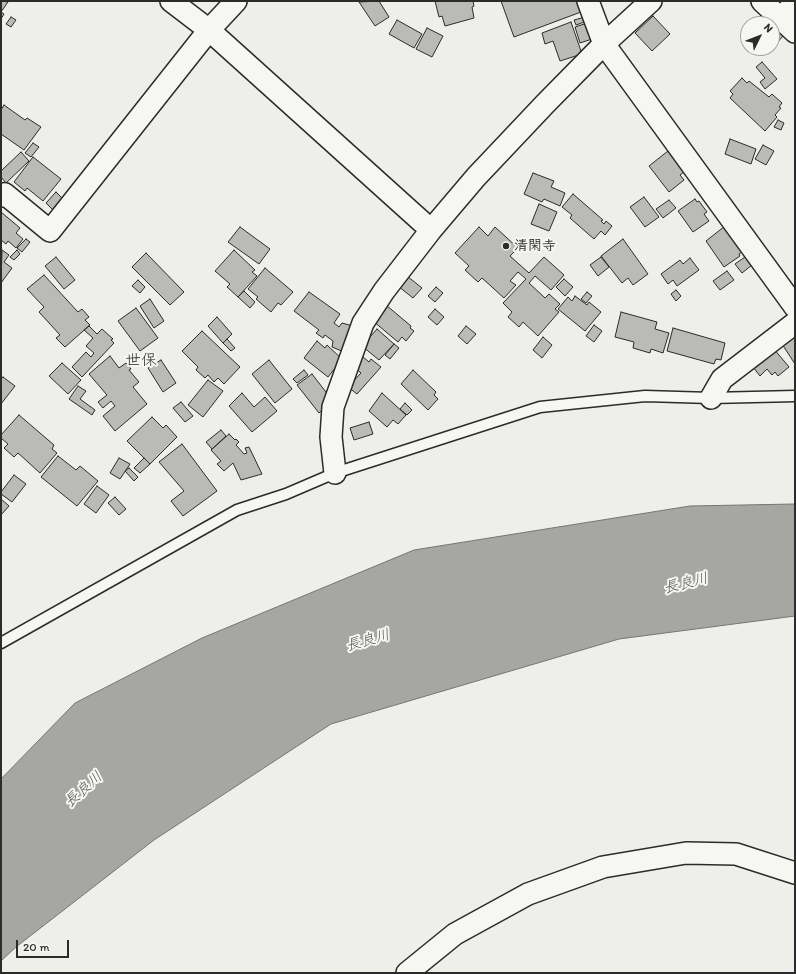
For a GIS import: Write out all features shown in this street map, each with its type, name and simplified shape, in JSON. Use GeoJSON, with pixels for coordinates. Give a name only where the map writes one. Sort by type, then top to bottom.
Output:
{"type":"FeatureCollection","features":[{"type":"Feature","properties":{"kind":"street"},"geometry":{"type":"LineString","coordinates":[[171,1],[209,30],[431,230]]}},
{"type":"Feature","properties":{"kind":"street"},"geometry":{"type":"LineString","coordinates":[[1,196],[5,194],[50,231],[209,30],[236,1]]}},
{"type":"Feature","properties":{"kind":"street"},"geometry":{"type":"LineString","coordinates":[[588,1],[604,44],[795,307]]}},
{"type":"Feature","properties":{"kind":"street"},"geometry":{"type":"LineString","coordinates":[[335,473],[331,437],[333,407],[363,322],[384,291],[431,230],[487,166],[604,44],[651,1]]}},
{"type":"Feature","properties":{"kind":"street"},"geometry":{"type":"LineString","coordinates":[[762,1],[788,25],[795,3]]}},
{"type":"Feature","properties":{"kind":"street"},"geometry":{"type":"LineString","coordinates":[[711,398],[722,380],[795,323]]}},
{"type":"Feature","properties":{"kind":"street"},"geometry":{"type":"LineString","coordinates":[[407,973],[456,934],[528,894],[603,867],[686,853],[736,854],[795,873]]}},
{"type":"Feature","properties":{"kind":"lane"},"geometry":{"type":"LineString","coordinates":[[1,643],[237,510],[286,494],[335,473],[540,407],[645,396],[711,398],[795,396]]}},
{"type":"Feature","properties":{"kind":"water","name":"長良川"},"geometry":{"type":"Polygon","coordinates":[[[795,504],[795,616],[619,639],[331,724],[154,840],[16,947],[1,961],[1,779],[75,703],[202,638],[414,550],[690,506],[795,504]]]}},
{"type":"Feature","properties":{"kind":"building"},"geometry":{"type":"Polygon","coordinates":[[[1,1],[8,2],[1,12],[1,1]]]}},
{"type":"Feature","properties":{"kind":"building"},"geometry":{"type":"Polygon","coordinates":[[[379,1],[389,17],[375,26],[359,2],[379,1]]]}},
{"type":"Feature","properties":{"kind":"building"},"geometry":{"type":"Polygon","coordinates":[[[435,1],[473,1],[474,6],[472,7],[474,18],[445,26],[442,16],[439,17],[435,1]]]}},
{"type":"Feature","properties":{"kind":"building"},"geometry":{"type":"Polygon","coordinates":[[[501,1],[577,1],[581,12],[514,37],[501,1]]]}},
{"type":"Feature","properties":{"kind":"building"},"geometry":{"type":"Polygon","coordinates":[[[1,12],[4,14],[1,19],[1,12]]]}},
{"type":"Feature","properties":{"kind":"building"},"geometry":{"type":"Polygon","coordinates":[[[653,16],[670,34],[652,51],[635,33],[653,16]]]}},
{"type":"Feature","properties":{"kind":"building"},"geometry":{"type":"Polygon","coordinates":[[[11,17],[16,20],[11,27],[6,24],[11,17]]]}},
{"type":"Feature","properties":{"kind":"building"},"geometry":{"type":"Polygon","coordinates":[[[585,17],[587,21],[576,25],[574,20],[585,17]]]}},
{"type":"Feature","properties":{"kind":"building"},"geometry":{"type":"Polygon","coordinates":[[[397,20],[422,34],[414,48],[389,34],[397,20]]]}},
{"type":"Feature","properties":{"kind":"building"},"geometry":{"type":"Polygon","coordinates":[[[571,22],[582,54],[560,61],[553,41],[545,44],[542,33],[571,22]]]}},
{"type":"Feature","properties":{"kind":"building"},"geometry":{"type":"Polygon","coordinates":[[[587,23],[592,39],[580,43],[575,27],[587,23]]]}},
{"type":"Feature","properties":{"kind":"building"},"geometry":{"type":"Polygon","coordinates":[[[427,28],[443,36],[432,57],[416,49],[427,28]]]}},
{"type":"Feature","properties":{"kind":"building"},"geometry":{"type":"Polygon","coordinates":[[[780,29],[785,34],[780,39],[780,29]]]}},
{"type":"Feature","properties":{"kind":"building"},"geometry":{"type":"Polygon","coordinates":[[[762,62],[777,79],[765,89],[760,82],[765,78],[756,67],[762,62]]]}},
{"type":"Feature","properties":{"kind":"building"},"geometry":{"type":"Polygon","coordinates":[[[742,78],[747,83],[749,81],[769,97],[772,94],[782,103],[779,107],[781,108],[775,115],[777,117],[765,131],[730,98],[733,94],[730,91],[742,78]]]}},
{"type":"Feature","properties":{"kind":"building"},"geometry":{"type":"Polygon","coordinates":[[[4,105],[25,120],[27,118],[41,127],[24,150],[1,134],[1,110],[4,105]]]}},
{"type":"Feature","properties":{"kind":"building"},"geometry":{"type":"Polygon","coordinates":[[[778,120],[784,123],[781,130],[774,127],[778,120]]]}},
{"type":"Feature","properties":{"kind":"building"},"geometry":{"type":"Polygon","coordinates":[[[730,139],[756,149],[751,164],[725,154],[730,139]]]}},
{"type":"Feature","properties":{"kind":"building"},"geometry":{"type":"Polygon","coordinates":[[[33,143],[39,147],[31,157],[25,153],[33,143]]]}},
{"type":"Feature","properties":{"kind":"building"},"geometry":{"type":"Polygon","coordinates":[[[763,145],[774,151],[766,165],[755,159],[763,145]]]}},
{"type":"Feature","properties":{"kind":"building"},"geometry":{"type":"Polygon","coordinates":[[[668,151],[684,172],[680,175],[684,180],[669,192],[649,166],[668,151]]]}},
{"type":"Feature","properties":{"kind":"building"},"geometry":{"type":"Polygon","coordinates":[[[21,152],[29,161],[6,183],[1,177],[1,171],[21,152]]]}},
{"type":"Feature","properties":{"kind":"building"},"geometry":{"type":"Polygon","coordinates":[[[33,157],[61,179],[43,201],[27,188],[25,191],[14,182],[33,157]]]}},
{"type":"Feature","properties":{"kind":"building"},"geometry":{"type":"Polygon","coordinates":[[[533,173],[554,181],[551,187],[565,193],[560,206],[544,199],[542,202],[524,194],[533,173]]]}},
{"type":"Feature","properties":{"kind":"building"},"geometry":{"type":"Polygon","coordinates":[[[56,192],[64,200],[54,211],[46,203],[56,192]]]}},
{"type":"Feature","properties":{"kind":"building"},"geometry":{"type":"Polygon","coordinates":[[[573,194],[603,220],[601,221],[604,224],[606,221],[612,226],[605,235],[601,231],[594,239],[570,218],[572,215],[562,207],[573,194]]]}},
{"type":"Feature","properties":{"kind":"building"},"geometry":{"type":"Polygon","coordinates":[[[644,197],[659,217],[645,227],[630,207],[644,197]]]}},
{"type":"Feature","properties":{"kind":"building"},"geometry":{"type":"Polygon","coordinates":[[[695,199],[697,202],[699,201],[707,212],[704,214],[709,221],[693,232],[678,211],[695,199]]]}},
{"type":"Feature","properties":{"kind":"building"},"geometry":{"type":"Polygon","coordinates":[[[669,200],[676,208],[663,218],[656,209],[669,200]]]}},
{"type":"Feature","properties":{"kind":"building"},"geometry":{"type":"Polygon","coordinates":[[[539,204],[557,212],[549,231],[531,224],[539,204]]]}},
{"type":"Feature","properties":{"kind":"building"},"geometry":{"type":"Polygon","coordinates":[[[1,212],[20,228],[16,233],[23,239],[16,248],[8,241],[6,244],[1,240],[1,212]]]}},
{"type":"Feature","properties":{"kind":"building"},"geometry":{"type":"Polygon","coordinates":[[[725,226],[743,251],[739,254],[740,256],[724,267],[706,241],[725,226]]]}},
{"type":"Feature","properties":{"kind":"building"},"geometry":{"type":"Polygon","coordinates":[[[240,227],[270,249],[259,264],[228,242],[240,227]]]}},
{"type":"Feature","properties":{"kind":"building"},"geometry":{"type":"Polygon","coordinates":[[[479,227],[488,236],[495,227],[518,248],[510,256],[529,273],[544,257],[564,275],[551,290],[535,276],[529,283],[545,298],[549,294],[560,304],[555,309],[559,312],[538,336],[523,322],[519,327],[508,317],[512,312],[503,303],[526,279],[518,272],[510,281],[516,285],[504,298],[482,278],[478,282],[465,270],[469,266],[455,253],[479,227]]]}},
{"type":"Feature","properties":{"kind":"building"},"geometry":{"type":"Polygon","coordinates":[[[26,239],[30,242],[22,252],[17,248],[26,239]]]}},
{"type":"Feature","properties":{"kind":"building"},"geometry":{"type":"Polygon","coordinates":[[[623,239],[648,274],[633,285],[628,278],[622,283],[601,256],[623,239]]]}},
{"type":"Feature","properties":{"kind":"building"},"geometry":{"type":"Polygon","coordinates":[[[2,250],[9,255],[4,262],[12,268],[1,283],[2,250]]]}},
{"type":"Feature","properties":{"kind":"building"},"geometry":{"type":"Polygon","coordinates":[[[17,250],[20,254],[14,260],[10,257],[17,250]]]}},
{"type":"Feature","properties":{"kind":"building"},"geometry":{"type":"Polygon","coordinates":[[[234,250],[255,270],[252,272],[257,276],[238,297],[227,287],[230,284],[215,271],[234,250]]]}},
{"type":"Feature","properties":{"kind":"building"},"geometry":{"type":"Polygon","coordinates":[[[146,253],[184,292],[170,305],[132,267],[146,253]]]}},
{"type":"Feature","properties":{"kind":"building"},"geometry":{"type":"Polygon","coordinates":[[[56,257],[75,280],[64,289],[45,266],[56,257]]]}},
{"type":"Feature","properties":{"kind":"building"},"geometry":{"type":"Polygon","coordinates":[[[601,257],[609,267],[598,276],[590,265],[601,257]]]}},
{"type":"Feature","properties":{"kind":"building"},"geometry":{"type":"Polygon","coordinates":[[[745,257],[752,265],[742,273],[735,264],[745,257]]]}},
{"type":"Feature","properties":{"kind":"building"},"geometry":{"type":"Polygon","coordinates":[[[690,258],[699,270],[677,286],[673,280],[668,284],[661,274],[680,260],[683,264],[690,258]]]}},
{"type":"Feature","properties":{"kind":"building"},"geometry":{"type":"Polygon","coordinates":[[[265,268],[293,292],[281,305],[278,303],[271,312],[256,299],[258,297],[248,289],[265,268]]]}},
{"type":"Feature","properties":{"kind":"building"},"geometry":{"type":"Polygon","coordinates":[[[727,271],[734,280],[720,290],[713,281],[727,271]]]}},
{"type":"Feature","properties":{"kind":"building"},"geometry":{"type":"Polygon","coordinates":[[[44,275],[78,312],[82,309],[89,317],[85,320],[90,325],[65,347],[56,338],[60,335],[39,312],[44,307],[27,289],[44,275]]]}},
{"type":"Feature","properties":{"kind":"building"},"geometry":{"type":"Polygon","coordinates":[[[407,276],[422,288],[413,298],[398,286],[407,276]]]}},
{"type":"Feature","properties":{"kind":"building"},"geometry":{"type":"Polygon","coordinates":[[[564,279],[573,287],[565,296],[556,287],[564,279]]]}},
{"type":"Feature","properties":{"kind":"building"},"geometry":{"type":"Polygon","coordinates":[[[138,280],[145,287],[140,293],[132,286],[138,280]]]}},
{"type":"Feature","properties":{"kind":"building"},"geometry":{"type":"Polygon","coordinates":[[[436,287],[443,293],[435,302],[428,296],[436,287]]]}},
{"type":"Feature","properties":{"kind":"building"},"geometry":{"type":"Polygon","coordinates":[[[676,290],[681,296],[676,301],[671,294],[676,290]]]}},
{"type":"Feature","properties":{"kind":"building"},"geometry":{"type":"Polygon","coordinates":[[[244,291],[255,302],[250,308],[238,297],[244,291]]]}},
{"type":"Feature","properties":{"kind":"building"},"geometry":{"type":"Polygon","coordinates":[[[309,292],[340,314],[334,323],[339,327],[342,323],[353,326],[344,352],[332,347],[333,341],[325,335],[323,338],[316,333],[319,330],[294,311],[309,292]]]}},
{"type":"Feature","properties":{"kind":"building"},"geometry":{"type":"Polygon","coordinates":[[[587,292],[592,296],[586,303],[581,299],[587,292]]]}},
{"type":"Feature","properties":{"kind":"building"},"geometry":{"type":"Polygon","coordinates":[[[575,296],[587,305],[589,302],[601,312],[585,331],[558,309],[568,297],[572,301],[575,296]]]}},
{"type":"Feature","properties":{"kind":"building"},"geometry":{"type":"Polygon","coordinates":[[[150,299],[164,321],[154,328],[140,306],[150,299]]]}},
{"type":"Feature","properties":{"kind":"building"},"geometry":{"type":"Polygon","coordinates":[[[386,305],[411,326],[410,328],[414,331],[406,341],[402,337],[398,342],[373,321],[386,305]]]}},
{"type":"Feature","properties":{"kind":"building"},"geometry":{"type":"Polygon","coordinates":[[[136,308],[158,338],[140,351],[118,321],[136,308]]]}},
{"type":"Feature","properties":{"kind":"building"},"geometry":{"type":"Polygon","coordinates":[[[435,309],[444,317],[437,325],[428,317],[435,309]]]}},
{"type":"Feature","properties":{"kind":"building"},"geometry":{"type":"Polygon","coordinates":[[[621,312],[657,322],[655,329],[669,333],[663,353],[651,349],[650,353],[633,348],[634,342],[615,337],[621,312]]]}},
{"type":"Feature","properties":{"kind":"building"},"geometry":{"type":"Polygon","coordinates":[[[217,317],[232,334],[223,343],[208,326],[217,317]]]}},
{"type":"Feature","properties":{"kind":"building"},"geometry":{"type":"Polygon","coordinates":[[[594,325],[602,331],[594,342],[586,336],[594,325]]]}},
{"type":"Feature","properties":{"kind":"building"},"geometry":{"type":"Polygon","coordinates":[[[89,326],[97,334],[102,329],[113,339],[111,340],[114,343],[82,377],[72,367],[86,352],[91,357],[94,353],[86,346],[93,338],[84,330],[89,326]]]}},
{"type":"Feature","properties":{"kind":"building"},"geometry":{"type":"Polygon","coordinates":[[[466,326],[476,334],[467,344],[458,336],[466,326]]]}},
{"type":"Feature","properties":{"kind":"building"},"geometry":{"type":"Polygon","coordinates":[[[673,328],[725,343],[721,360],[716,359],[714,364],[667,351],[673,328]]]}},
{"type":"Feature","properties":{"kind":"building"},"geometry":{"type":"Polygon","coordinates":[[[377,329],[394,344],[379,360],[362,346],[377,329]]]}},
{"type":"Feature","properties":{"kind":"building"},"geometry":{"type":"Polygon","coordinates":[[[202,331],[240,367],[224,384],[218,378],[214,382],[208,375],[205,378],[196,370],[198,367],[182,351],[202,331]]]}},
{"type":"Feature","properties":{"kind":"building"},"geometry":{"type":"Polygon","coordinates":[[[795,334],[795,364],[782,344],[795,334]]]}},
{"type":"Feature","properties":{"kind":"building"},"geometry":{"type":"Polygon","coordinates":[[[543,337],[552,345],[542,358],[533,350],[543,337]]]}},
{"type":"Feature","properties":{"kind":"building"},"geometry":{"type":"Polygon","coordinates":[[[227,339],[235,348],[231,351],[223,343],[227,339]]]}},
{"type":"Feature","properties":{"kind":"building"},"geometry":{"type":"Polygon","coordinates":[[[317,341],[325,348],[327,345],[342,359],[328,377],[304,358],[317,341]]]}},
{"type":"Feature","properties":{"kind":"building"},"geometry":{"type":"Polygon","coordinates":[[[394,344],[399,348],[390,359],[385,355],[394,344]]]}},
{"type":"Feature","properties":{"kind":"building"},"geometry":{"type":"Polygon","coordinates":[[[774,349],[789,367],[778,376],[775,372],[772,375],[767,369],[760,376],[753,367],[774,349]]]}},
{"type":"Feature","properties":{"kind":"building"},"geometry":{"type":"Polygon","coordinates":[[[110,356],[119,368],[126,363],[131,369],[129,370],[139,382],[133,387],[147,404],[115,431],[103,416],[115,406],[111,401],[103,408],[98,402],[107,395],[89,374],[110,356]]]}},
{"type":"Feature","properties":{"kind":"building"},"geometry":{"type":"Polygon","coordinates":[[[363,357],[369,362],[371,359],[381,367],[357,394],[348,387],[361,373],[354,367],[363,357]]]}},
{"type":"Feature","properties":{"kind":"building"},"geometry":{"type":"Polygon","coordinates":[[[161,360],[176,383],[163,392],[148,368],[161,360]]]}},
{"type":"Feature","properties":{"kind":"building"},"geometry":{"type":"Polygon","coordinates":[[[269,360],[292,389],[275,403],[252,374],[269,360]]]}},
{"type":"Feature","properties":{"kind":"building"},"geometry":{"type":"Polygon","coordinates":[[[62,363],[81,380],[68,394],[49,376],[62,363]]]}},
{"type":"Feature","properties":{"kind":"building"},"geometry":{"type":"Polygon","coordinates":[[[304,370],[308,375],[297,383],[293,379],[304,370]]]}},
{"type":"Feature","properties":{"kind":"building"},"geometry":{"type":"Polygon","coordinates":[[[413,370],[436,392],[434,395],[438,399],[428,410],[401,384],[413,370]]]}},
{"type":"Feature","properties":{"kind":"building"},"geometry":{"type":"Polygon","coordinates":[[[312,374],[329,396],[324,400],[328,405],[319,413],[297,385],[312,374]]]}},
{"type":"Feature","properties":{"kind":"building"},"geometry":{"type":"Polygon","coordinates":[[[3,377],[15,386],[1,404],[1,379],[3,377]]]}},
{"type":"Feature","properties":{"kind":"building"},"geometry":{"type":"Polygon","coordinates":[[[208,380],[223,391],[203,417],[188,405],[208,380]]]}},
{"type":"Feature","properties":{"kind":"building"},"geometry":{"type":"Polygon","coordinates":[[[78,386],[86,391],[80,399],[95,410],[92,415],[69,399],[78,386]]]}},
{"type":"Feature","properties":{"kind":"building"},"geometry":{"type":"Polygon","coordinates":[[[242,393],[254,407],[265,397],[277,411],[252,432],[229,406],[242,393]]]}},
{"type":"Feature","properties":{"kind":"building"},"geometry":{"type":"Polygon","coordinates":[[[382,393],[406,415],[398,424],[393,420],[387,427],[369,411],[382,393]]]}},
{"type":"Feature","properties":{"kind":"building"},"geometry":{"type":"Polygon","coordinates":[[[181,402],[193,416],[185,422],[173,408],[181,402]]]}},
{"type":"Feature","properties":{"kind":"building"},"geometry":{"type":"Polygon","coordinates":[[[405,403],[412,410],[407,415],[400,409],[405,403]]]}},
{"type":"Feature","properties":{"kind":"building"},"geometry":{"type":"Polygon","coordinates":[[[19,415],[54,445],[52,449],[57,453],[40,473],[18,453],[14,457],[4,448],[8,444],[1,438],[1,435],[19,415]]]}},
{"type":"Feature","properties":{"kind":"building"},"geometry":{"type":"Polygon","coordinates":[[[152,417],[163,428],[166,425],[177,437],[150,464],[127,441],[152,417]]]}},
{"type":"Feature","properties":{"kind":"building"},"geometry":{"type":"Polygon","coordinates":[[[369,422],[373,434],[354,440],[350,428],[369,422]]]}},
{"type":"Feature","properties":{"kind":"building"},"geometry":{"type":"Polygon","coordinates":[[[221,430],[226,436],[212,449],[206,442],[221,430]]]}},
{"type":"Feature","properties":{"kind":"building"},"geometry":{"type":"Polygon","coordinates":[[[229,434],[239,442],[236,445],[244,454],[247,453],[245,448],[249,447],[262,474],[241,480],[233,463],[224,471],[217,464],[221,461],[211,450],[229,434]]]}},
{"type":"Feature","properties":{"kind":"building"},"geometry":{"type":"Polygon","coordinates":[[[182,444],[217,491],[183,516],[171,501],[184,491],[159,462],[182,444]]]}},
{"type":"Feature","properties":{"kind":"building"},"geometry":{"type":"Polygon","coordinates":[[[58,456],[76,470],[80,466],[98,481],[77,506],[41,477],[58,456]]]}},
{"type":"Feature","properties":{"kind":"building"},"geometry":{"type":"Polygon","coordinates":[[[119,458],[130,464],[120,479],[110,473],[119,458]]]}},
{"type":"Feature","properties":{"kind":"building"},"geometry":{"type":"Polygon","coordinates":[[[144,458],[150,464],[140,473],[134,468],[144,458]]]}},
{"type":"Feature","properties":{"kind":"building"},"geometry":{"type":"Polygon","coordinates":[[[129,468],[138,477],[134,481],[125,471],[129,468]]]}},
{"type":"Feature","properties":{"kind":"building"},"geometry":{"type":"Polygon","coordinates":[[[14,475],[26,484],[12,502],[1,494],[1,492],[14,475]]]}},
{"type":"Feature","properties":{"kind":"building"},"geometry":{"type":"Polygon","coordinates":[[[97,486],[109,495],[96,513],[84,504],[97,486]]]}},
{"type":"Feature","properties":{"kind":"building"},"geometry":{"type":"Polygon","coordinates":[[[115,497],[126,509],[119,515],[108,503],[115,497]]]}},
{"type":"Feature","properties":{"kind":"building"},"geometry":{"type":"Polygon","coordinates":[[[1,499],[9,506],[1,515],[1,499]]]}},
{"type":"Feature","properties":{"kind":"place","name":"清閑寺"},"geometry":{"type":"Point","coordinates":[506,246]}},
{"type":"Feature","properties":{"kind":"district","name":"世保"},"geometry":{"type":"Point","coordinates":[141,361]}}]}
